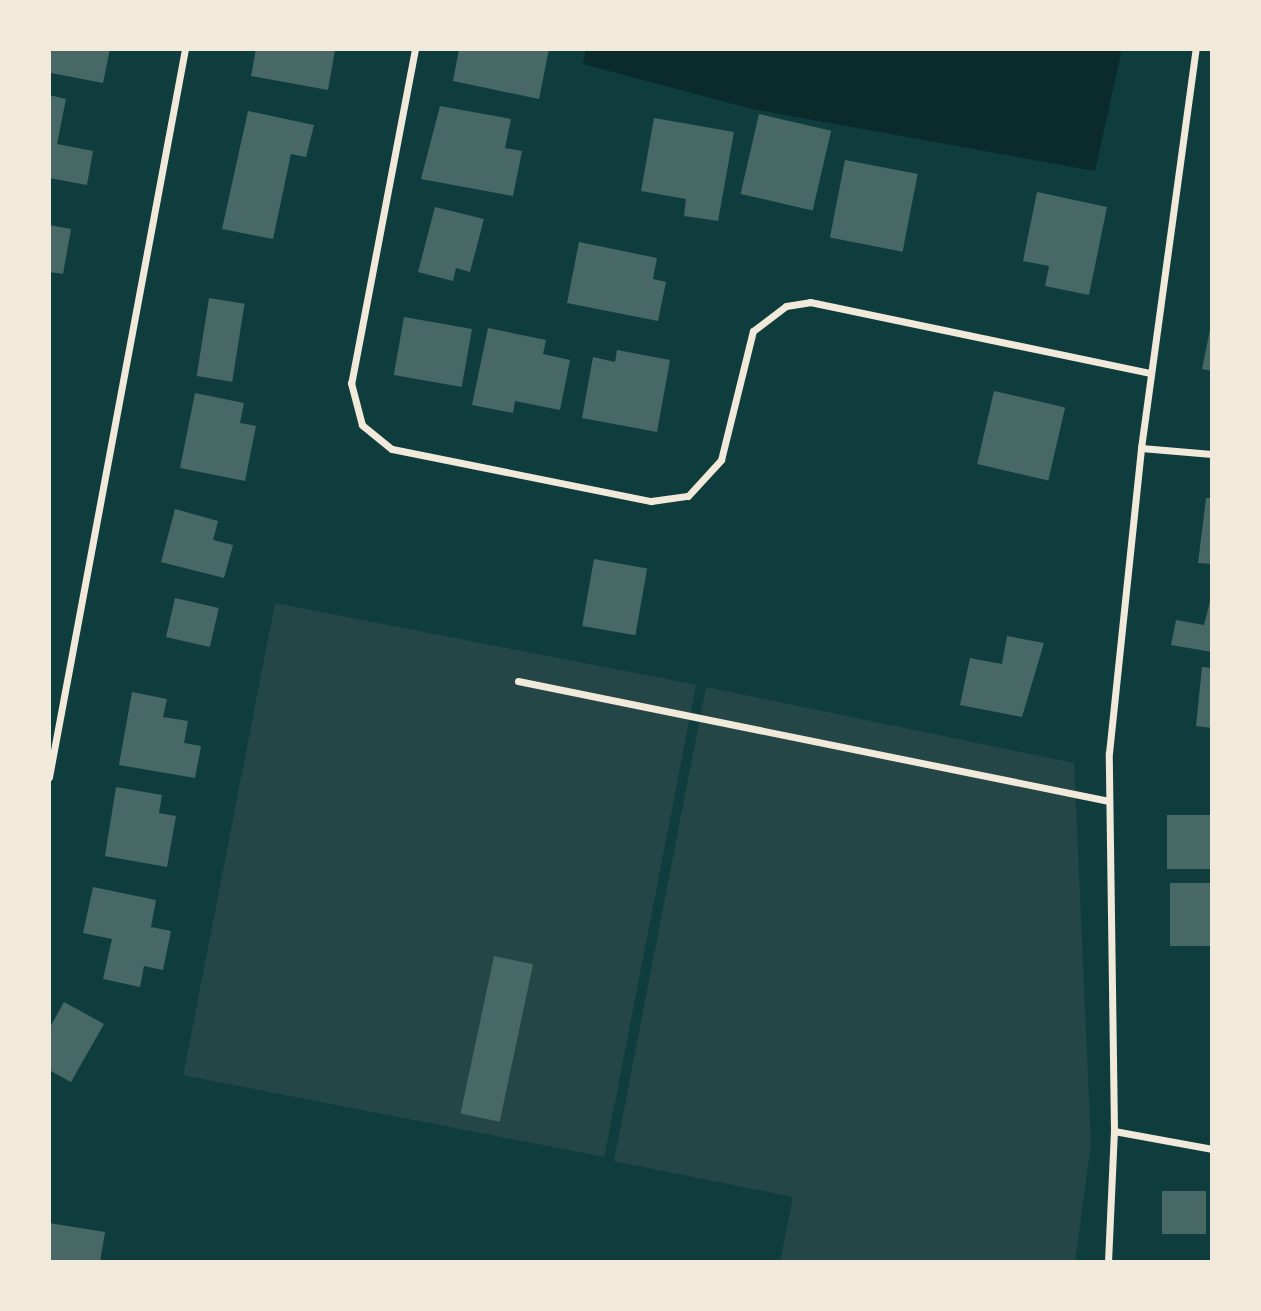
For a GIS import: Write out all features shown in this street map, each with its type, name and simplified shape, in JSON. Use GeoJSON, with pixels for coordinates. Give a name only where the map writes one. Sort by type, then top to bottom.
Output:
{"type":"FeatureCollection","features":[{"type":"Feature","properties":{"kind":"street"},"geometry":{"type":"LineString","coordinates":[[49,777],[185,49]]}},
{"type":"Feature","properties":{"kind":"street"},"geometry":{"type":"LineString","coordinates":[[415,49],[351,383],[362,425],[392,449],[651,501],[688,496],[721,460],[754,331],[786,306],[810,302],[1151,373]]}},
{"type":"Feature","properties":{"kind":"street"},"geometry":{"type":"LineString","coordinates":[[1108,1262],[1114,1130],[1109,802],[1141,448],[1196,49]]}},
{"type":"Feature","properties":{"kind":"street"},"geometry":{"type":"LineString","coordinates":[[1141,448],[1212,454]]}},
{"type":"Feature","properties":{"kind":"street"},"geometry":{"type":"LineString","coordinates":[[518,681],[1109,802]]}},
{"type":"Feature","properties":{"kind":"street"},"geometry":{"type":"LineString","coordinates":[[1114,1130],[1212,1149]]}},
{"type":"Feature","properties":{"kind":"shaded area"},"geometry":{"type":"Polygon","coordinates":[[[586,49],[1122,49],[1095,171],[752,109],[583,64],[586,49]]]}},
{"type":"Feature","properties":{"kind":"shaded area"},"geometry":{"type":"Polygon","coordinates":[[[275,603],[696,685],[604,1157],[183,1075],[275,603]]]}},
{"type":"Feature","properties":{"kind":"shaded area"},"geometry":{"type":"Polygon","coordinates":[[[706,687],[1074,763],[1091,1144],[1075,1262],[780,1262],[793,1197],[614,1161],[706,687]]]}},
{"type":"Feature","properties":{"kind":"building"},"geometry":{"type":"Polygon","coordinates":[[[49,49],[110,49],[103,83],[51,73],[49,49]]]}},
{"type":"Feature","properties":{"kind":"building"},"geometry":{"type":"Polygon","coordinates":[[[256,49],[335,50],[328,90],[251,76],[256,49]]]}},
{"type":"Feature","properties":{"kind":"building"},"geometry":{"type":"Polygon","coordinates":[[[459,49],[549,49],[539,99],[453,81],[459,49]]]}},
{"type":"Feature","properties":{"kind":"building"},"geometry":{"type":"Polygon","coordinates":[[[49,95],[66,99],[57,144],[93,151],[87,185],[49,178],[49,95]]]}},
{"type":"Feature","properties":{"kind":"building"},"geometry":{"type":"Polygon","coordinates":[[[440,106],[511,119],[505,148],[522,151],[513,196],[421,179],[440,106]]]}},
{"type":"Feature","properties":{"kind":"building"},"geometry":{"type":"Polygon","coordinates":[[[248,111],[314,125],[306,157],[291,154],[273,239],[222,229],[248,111]]]}},
{"type":"Feature","properties":{"kind":"building"},"geometry":{"type":"Polygon","coordinates":[[[759,114],[831,131],[813,211],[741,194],[759,114]]]}},
{"type":"Feature","properties":{"kind":"building"},"geometry":{"type":"Polygon","coordinates":[[[654,118],[734,132],[718,221],[684,216],[686,199],[641,191],[654,118]]]}},
{"type":"Feature","properties":{"kind":"building"},"geometry":{"type":"Polygon","coordinates":[[[845,160],[918,174],[903,252],[830,238],[845,160]]]}},
{"type":"Feature","properties":{"kind":"building"},"geometry":{"type":"Polygon","coordinates":[[[1037,192],[1107,207],[1089,295],[1045,286],[1049,266],[1023,261],[1037,192]]]}},
{"type":"Feature","properties":{"kind":"building"},"geometry":{"type":"Polygon","coordinates":[[[435,207],[484,219],[470,272],[456,268],[453,281],[418,272],[435,207]]]}},
{"type":"Feature","properties":{"kind":"building"},"geometry":{"type":"Polygon","coordinates":[[[49,225],[71,229],[63,274],[49,272],[49,225]]]}},
{"type":"Feature","properties":{"kind":"building"},"geometry":{"type":"Polygon","coordinates":[[[579,242],[657,258],[653,279],[666,282],[658,321],[567,303],[579,242]]]}},
{"type":"Feature","properties":{"kind":"building"},"geometry":{"type":"Polygon","coordinates":[[[209,298],[245,304],[232,382],[197,376],[209,298]]]}},
{"type":"Feature","properties":{"kind":"building"},"geometry":{"type":"Polygon","coordinates":[[[404,317],[472,329],[462,387],[394,375],[404,317]]]}},
{"type":"Feature","properties":{"kind":"building"},"geometry":{"type":"Polygon","coordinates":[[[1212,320],[1212,371],[1202,369],[1212,320]]]}},
{"type":"Feature","properties":{"kind":"building"},"geometry":{"type":"Polygon","coordinates":[[[488,328],[546,340],[543,354],[570,360],[560,410],[515,401],[513,413],[472,405],[488,328]]]}},
{"type":"Feature","properties":{"kind":"building"},"geometry":{"type":"Polygon","coordinates":[[[617,350],[670,360],[657,432],[582,418],[593,357],[615,362],[617,350]]]}},
{"type":"Feature","properties":{"kind":"building"},"geometry":{"type":"Polygon","coordinates":[[[994,391],[1065,407],[1048,480],[977,464],[994,391]]]}},
{"type":"Feature","properties":{"kind":"building"},"geometry":{"type":"Polygon","coordinates":[[[195,393],[244,403],[240,423],[256,426],[245,481],[180,468],[195,393]]]}},
{"type":"Feature","properties":{"kind":"building"},"geometry":{"type":"Polygon","coordinates":[[[1206,498],[1212,498],[1212,564],[1198,563],[1206,498]]]}},
{"type":"Feature","properties":{"kind":"building"},"geometry":{"type":"Polygon","coordinates":[[[175,509],[218,521],[213,540],[233,545],[224,578],[161,562],[175,509]]]}},
{"type":"Feature","properties":{"kind":"building"},"geometry":{"type":"Polygon","coordinates":[[[594,559],[647,568],[635,635],[582,626],[594,559]]]}},
{"type":"Feature","properties":{"kind":"building"},"geometry":{"type":"Polygon","coordinates":[[[1212,593],[1212,652],[1171,645],[1176,620],[1204,625],[1212,593]]]}},
{"type":"Feature","properties":{"kind":"building"},"geometry":{"type":"Polygon","coordinates":[[[175,598],[219,608],[210,647],[166,637],[175,598]]]}},
{"type":"Feature","properties":{"kind":"building"},"geometry":{"type":"Polygon","coordinates":[[[1007,636],[1044,643],[1022,717],[960,705],[970,658],[1002,664],[1007,636]]]}},
{"type":"Feature","properties":{"kind":"building"},"geometry":{"type":"Polygon","coordinates":[[[1202,667],[1212,668],[1212,728],[1196,726],[1202,667]]]}},
{"type":"Feature","properties":{"kind":"building"},"geometry":{"type":"Polygon","coordinates":[[[132,692],[167,699],[163,717],[188,721],[184,743],[201,746],[195,778],[119,765],[132,692]]]}},
{"type":"Feature","properties":{"kind":"building"},"geometry":{"type":"Polygon","coordinates":[[[116,787],[162,795],[159,813],[176,816],[167,867],[105,856],[116,787]]]}},
{"type":"Feature","properties":{"kind":"building"},"geometry":{"type":"Polygon","coordinates":[[[1167,815],[1212,815],[1212,869],[1167,869],[1167,815]]]}},
{"type":"Feature","properties":{"kind":"building"},"geometry":{"type":"Polygon","coordinates":[[[1170,883],[1212,883],[1212,946],[1170,946],[1170,883]]]}},
{"type":"Feature","properties":{"kind":"building"},"geometry":{"type":"Polygon","coordinates":[[[93,887],[156,900],[151,927],[171,931],[163,970],[144,966],[140,987],[103,979],[112,939],[83,933],[93,887]]]}},
{"type":"Feature","properties":{"kind":"building"},"geometry":{"type":"Polygon","coordinates":[[[494,956],[533,964],[500,1122],[461,1113],[494,956]]]}},
{"type":"Feature","properties":{"kind":"building"},"geometry":{"type":"Polygon","coordinates":[[[64,1002],[104,1024],[71,1082],[49,1070],[49,1029],[64,1002]]]}},
{"type":"Feature","properties":{"kind":"building"},"geometry":{"type":"Polygon","coordinates":[[[1162,1191],[1206,1191],[1206,1234],[1162,1234],[1162,1191]]]}},
{"type":"Feature","properties":{"kind":"building"},"geometry":{"type":"Polygon","coordinates":[[[49,1223],[105,1232],[100,1262],[49,1262],[49,1223]]]}}]}
